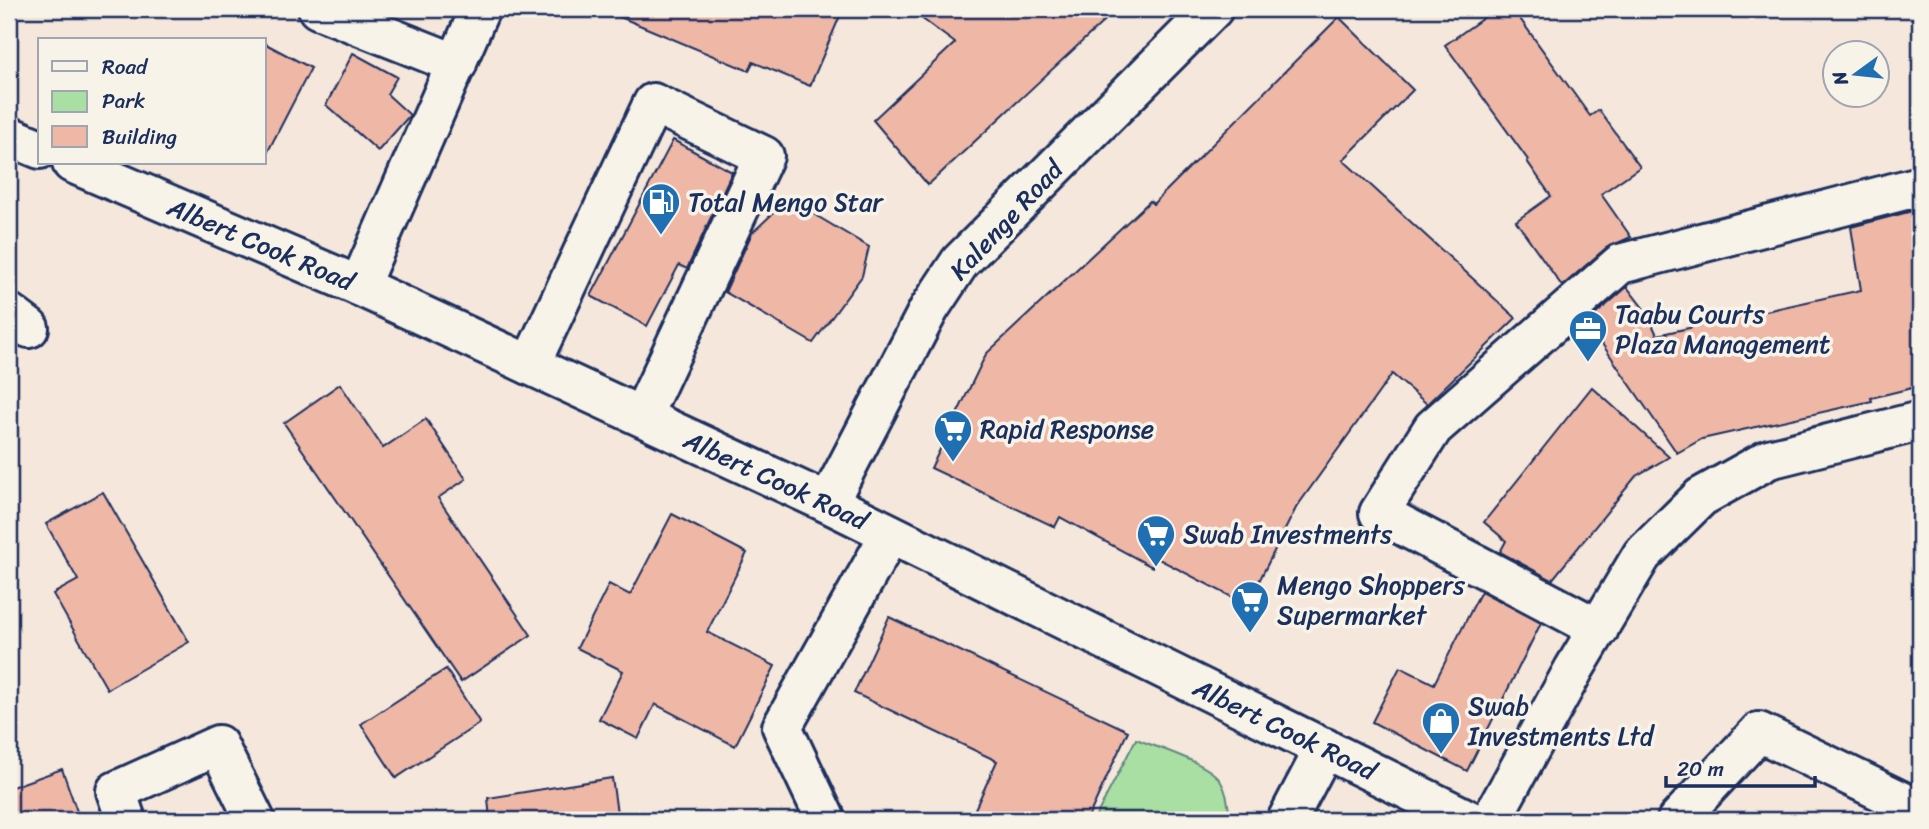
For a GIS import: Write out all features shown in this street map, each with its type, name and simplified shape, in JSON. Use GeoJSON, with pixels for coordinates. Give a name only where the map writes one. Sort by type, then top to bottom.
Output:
{"type":"FeatureCollection","features":[{"type":"Feature","properties":{"kind":"main road"},"geometry":{"type":"LineString","coordinates":[[318,9],[457,64]]}},
{"type":"Feature","properties":{"kind":"main road"},"geometry":{"type":"LineString","coordinates":[[359,286],[480,9]]}},
{"type":"Feature","properties":{"kind":"main road","name":"Kalenge Road"},"geometry":{"type":"LineString","coordinates":[[828,503],[929,309],[960,262],[1213,9]]}},
{"type":"Feature","properties":{"kind":"main road"},"geometry":{"type":"LineString","coordinates":[[530,365],[653,103],[764,156],[642,416]]}},
{"type":"Feature","properties":{"kind":"main road"},"geometry":{"type":"LineString","coordinates":[[9,136],[38,148]]}},
{"type":"Feature","properties":{"kind":"main road","name":"Albert Cook Road"},"geometry":{"type":"LineString","coordinates":[[74,164],[359,286],[828,503],[1469,820]]}},
{"type":"Feature","properties":{"kind":"main road"},"geometry":{"type":"LineString","coordinates":[[1599,629],[1379,513],[1433,428],[1620,264],[1920,186]]}},
{"type":"Feature","properties":{"kind":"main road"},"geometry":{"type":"LineString","coordinates":[[1491,820],[1642,555],[1701,496],[1769,459],[1920,421]]}},
{"type":"Feature","properties":{"kind":"main road"},"geometry":{"type":"LineString","coordinates":[[825,818],[782,727],[890,534]]}},
{"type":"Feature","properties":{"kind":"main road"},"geometry":{"type":"LineString","coordinates":[[1677,820],[1759,732],[1920,810]]}},
{"type":"Feature","properties":{"kind":"main road"},"geometry":{"type":"LineString","coordinates":[[127,820],[116,791],[218,746],[255,820]]}},
{"type":"Feature","properties":{"kind":"main road"},"geometry":{"type":"LineString","coordinates":[[1287,820],[1325,748]]}},
{"type":"Feature","properties":{"kind":"green space"},"geometry":{"type":"Polygon","coordinates":[[[1136,739],[1195,762],[1215,775],[1225,791],[1230,820],[1094,820],[1136,739]]]}},
{"type":"Feature","properties":{"kind":"building"},"geometry":{"type":"Polygon","coordinates":[[[601,9],[843,9],[810,86],[753,62],[749,71],[601,9]]]}},
{"type":"Feature","properties":{"kind":"building"},"geometry":{"type":"Polygon","coordinates":[[[909,9],[1117,9],[928,185],[873,120],[955,43],[909,9]]]}},
{"type":"Feature","properties":{"kind":"building"},"geometry":{"type":"Polygon","coordinates":[[[1496,9],[1513,9],[1590,116],[1599,110],[1640,167],[1601,194],[1631,237],[1606,248],[1562,286],[1516,221],[1551,196],[1445,45],[1496,9]]]}},
{"type":"Feature","properties":{"kind":"building"},"geometry":{"type":"Polygon","coordinates":[[[1339,17],[1413,90],[1343,160],[1516,318],[1427,404],[1392,374],[1296,508],[1247,605],[1157,558],[1152,567],[1060,517],[1055,527],[931,468],[986,354],[1150,201],[1153,204],[1339,17]]]}},
{"type":"Feature","properties":{"kind":"building"},"geometry":{"type":"Polygon","coordinates":[[[266,44],[311,68],[266,155],[266,44]]]}},
{"type":"Feature","properties":{"kind":"building"},"geometry":{"type":"Polygon","coordinates":[[[353,53],[397,77],[387,94],[410,115],[378,151],[326,105],[353,53]]]}},
{"type":"Feature","properties":{"kind":"building"},"geometry":{"type":"Polygon","coordinates":[[[673,140],[732,172],[687,269],[679,265],[647,326],[591,296],[673,140]]]}},
{"type":"Feature","properties":{"kind":"building"},"geometry":{"type":"Polygon","coordinates":[[[790,200],[869,247],[862,276],[813,343],[725,292],[752,233],[790,200]]]}},
{"type":"Feature","properties":{"kind":"building"},"geometry":{"type":"Polygon","coordinates":[[[1920,209],[1920,386],[1871,398],[1872,401],[1702,439],[1677,453],[1587,322],[1627,287],[1647,313],[1657,335],[1861,290],[1851,227],[1920,209]]]}},
{"type":"Feature","properties":{"kind":"building"},"geometry":{"type":"Polygon","coordinates":[[[340,384],[383,448],[426,419],[466,479],[438,498],[531,635],[461,682],[284,423],[340,384]]]}},
{"type":"Feature","properties":{"kind":"building"},"geometry":{"type":"Polygon","coordinates":[[[1592,387],[1669,457],[1636,476],[1552,580],[1500,552],[1506,541],[1484,522],[1592,387]]]}},
{"type":"Feature","properties":{"kind":"building"},"geometry":{"type":"Polygon","coordinates":[[[103,492],[189,642],[107,689],[53,594],[78,580],[46,524],[103,492]]]}},
{"type":"Feature","properties":{"kind":"building"},"geometry":{"type":"Polygon","coordinates":[[[672,514],[747,553],[707,632],[775,666],[735,746],[655,704],[638,739],[599,719],[623,671],[577,648],[609,584],[630,595],[672,514]]]}},
{"type":"Feature","properties":{"kind":"building"},"geometry":{"type":"Polygon","coordinates":[[[1481,591],[1541,623],[1467,771],[1372,722],[1400,667],[1434,684],[1481,591]]]}},
{"type":"Feature","properties":{"kind":"building"},"geometry":{"type":"Polygon","coordinates":[[[889,617],[1128,731],[1087,820],[970,820],[997,761],[854,693],[889,617]]]}},
{"type":"Feature","properties":{"kind":"building"},"geometry":{"type":"Polygon","coordinates":[[[446,669],[480,723],[396,778],[361,724],[446,669]]]}},
{"type":"Feature","properties":{"kind":"building"},"geometry":{"type":"Polygon","coordinates":[[[62,769],[80,820],[14,820],[9,805],[9,788],[62,769]]]}},
{"type":"Feature","properties":{"kind":"building"},"geometry":{"type":"Polygon","coordinates":[[[612,778],[618,820],[490,820],[488,798],[612,778]]]}},
{"type":"Feature","properties":{"kind":"place","name":"Total Mengo Star"},"geometry":{"type":"Point","coordinates":[661,236]}},
{"type":"Feature","properties":{"kind":"place","name":"Taabu Courts Plaza Management"},"geometry":{"type":"Point","coordinates":[1588,363]}},
{"type":"Feature","properties":{"kind":"place","name":"Rapid Response"},"geometry":{"type":"Point","coordinates":[953,463]}},
{"type":"Feature","properties":{"kind":"place","name":"Swab Investments"},"geometry":{"type":"Point","coordinates":[1156,568]}},
{"type":"Feature","properties":{"kind":"place","name":"Mengo Shoppers Supermarket"},"geometry":{"type":"Point","coordinates":[1250,634]}},
{"type":"Feature","properties":{"kind":"place","name":"Swab Investments Ltd"},"geometry":{"type":"Point","coordinates":[1441,755]}}]}
